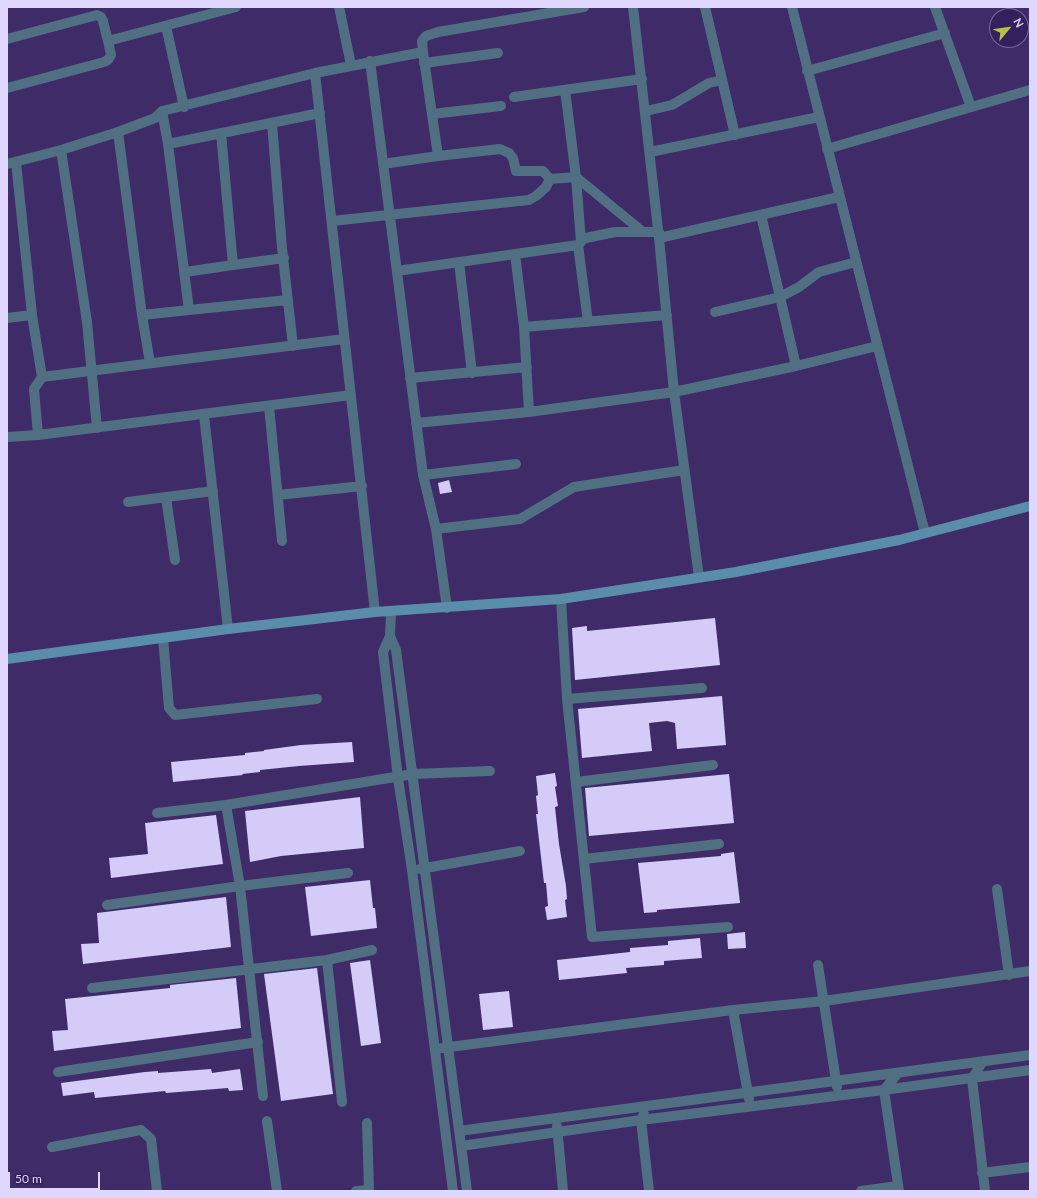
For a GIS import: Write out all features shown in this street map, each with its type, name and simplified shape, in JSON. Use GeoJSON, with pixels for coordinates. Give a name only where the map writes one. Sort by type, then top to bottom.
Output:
{"type":"FeatureCollection","features":[{"type":"Feature","properties":{"kind":"street"},"geometry":{"type":"LineString","coordinates":[[108,41],[166,26],[204,11],[236,7]]}},
{"type":"Feature","properties":{"kind":"street"},"geometry":{"type":"LineString","coordinates":[[339,7],[351,65]]}},
{"type":"Feature","properties":{"kind":"street"},"geometry":{"type":"LineString","coordinates":[[438,156],[424,63],[422,41],[426,36],[438,32],[544,10],[584,7]]}},
{"type":"Feature","properties":{"kind":"street"},"geometry":{"type":"LineString","coordinates":[[633,7],[646,111],[674,392],[699,577]]}},
{"type":"Feature","properties":{"kind":"street"},"geometry":{"type":"LineString","coordinates":[[705,7],[735,135]]}},
{"type":"Feature","properties":{"kind":"street"},"geometry":{"type":"LineString","coordinates":[[792,7],[807,72],[925,533]]}},
{"type":"Feature","properties":{"kind":"street"},"geometry":{"type":"LineString","coordinates":[[936,7],[971,107]]}},
{"type":"Feature","properties":{"kind":"street"},"geometry":{"type":"LineString","coordinates":[[7,39],[97,15],[101,17],[103,22],[111,55],[104,62],[7,88]]}},
{"type":"Feature","properties":{"kind":"street"},"geometry":{"type":"LineString","coordinates":[[166,26],[184,107]]}},
{"type":"Feature","properties":{"kind":"street"},"geometry":{"type":"LineString","coordinates":[[807,72],[944,33]]}},
{"type":"Feature","properties":{"kind":"street"},"geometry":{"type":"LineString","coordinates":[[38,434],[34,389],[42,377],[11,163],[61,150],[118,132],[155,118],[162,111],[184,107],[315,73],[370,61],[423,52]]}},
{"type":"Feature","properties":{"kind":"street"},"geometry":{"type":"LineString","coordinates":[[424,63],[498,53]]}},
{"type":"Feature","properties":{"kind":"street"},"geometry":{"type":"LineString","coordinates":[[370,61],[422,475],[436,529],[447,608]]}},
{"type":"Feature","properties":{"kind":"street"},"geometry":{"type":"LineString","coordinates":[[315,73],[375,612]]}},
{"type":"Feature","properties":{"kind":"street"},"geometry":{"type":"LineString","coordinates":[[514,97],[642,79]]}},
{"type":"Feature","properties":{"kind":"street"},"geometry":{"type":"LineString","coordinates":[[646,111],[672,105],[709,83],[722,80]]}},
{"type":"Feature","properties":{"kind":"street"},"geometry":{"type":"LineString","coordinates":[[565,90],[576,177],[579,242],[588,322]]}},
{"type":"Feature","properties":{"kind":"street"},"geometry":{"type":"LineString","coordinates":[[827,149],[1030,90]]}},
{"type":"Feature","properties":{"kind":"street"},"geometry":{"type":"LineString","coordinates":[[432,114],[500,106]]}},
{"type":"Feature","properties":{"kind":"street"},"geometry":{"type":"LineString","coordinates":[[162,111],[168,144],[189,310]]}},
{"type":"Feature","properties":{"kind":"street"},"geometry":{"type":"LineString","coordinates":[[168,144],[320,113]]}},
{"type":"Feature","properties":{"kind":"street"},"geometry":{"type":"LineString","coordinates":[[650,152],[819,117]]}},
{"type":"Feature","properties":{"kind":"street"},"geometry":{"type":"LineString","coordinates":[[272,123],[293,346]]}},
{"type":"Feature","properties":{"kind":"street"},"geometry":{"type":"LineString","coordinates":[[118,132],[142,315],[150,363]]}},
{"type":"Feature","properties":{"kind":"street"},"geometry":{"type":"LineString","coordinates":[[221,133],[233,265]]}},
{"type":"Feature","properties":{"kind":"street"},"geometry":{"type":"LineString","coordinates":[[383,164],[500,149],[509,153],[513,158],[516,171],[543,171],[550,179]]}},
{"type":"Feature","properties":{"kind":"street"},"geometry":{"type":"LineString","coordinates":[[61,150],[92,370],[97,428]]}},
{"type":"Feature","properties":{"kind":"street"},"geometry":{"type":"LineString","coordinates":[[550,179],[576,177],[644,232]]}},
{"type":"Feature","properties":{"kind":"street"},"geometry":{"type":"LineString","coordinates":[[332,221],[529,200],[546,187],[550,179]]}},
{"type":"Feature","properties":{"kind":"street"},"geometry":{"type":"LineString","coordinates":[[397,271],[514,254],[579,242],[615,232],[644,232],[659,235],[761,215],[839,197]]}},
{"type":"Feature","properties":{"kind":"street"},"geometry":{"type":"LineString","coordinates":[[761,215],[796,366]]}},
{"type":"Feature","properties":{"kind":"street"},"geometry":{"type":"LineString","coordinates":[[514,254],[524,327],[529,412]]}},
{"type":"Feature","properties":{"kind":"street"},"geometry":{"type":"LineString","coordinates":[[185,272],[284,258]]}},
{"type":"Feature","properties":{"kind":"street"},"geometry":{"type":"LineString","coordinates":[[459,262],[472,374]]}},
{"type":"Feature","properties":{"kind":"street"},"geometry":{"type":"LineString","coordinates":[[716,312],[780,298],[799,287],[819,272],[856,262]]}},
{"type":"Feature","properties":{"kind":"street"},"geometry":{"type":"LineString","coordinates":[[142,315],[288,300]]}},
{"type":"Feature","properties":{"kind":"street"},"geometry":{"type":"LineString","coordinates":[[7,318],[32,315]]}},
{"type":"Feature","properties":{"kind":"street"},"geometry":{"type":"LineString","coordinates":[[524,327],[667,315]]}},
{"type":"Feature","properties":{"kind":"street"},"geometry":{"type":"LineString","coordinates":[[42,377],[344,339]]}},
{"type":"Feature","properties":{"kind":"street"},"geometry":{"type":"LineString","coordinates":[[416,422],[529,412],[674,392],[796,366],[877,346]]}},
{"type":"Feature","properties":{"kind":"street"},"geometry":{"type":"LineString","coordinates":[[410,378],[472,374],[526,367]]}},
{"type":"Feature","properties":{"kind":"street"},"geometry":{"type":"LineString","coordinates":[[7,437],[204,415],[351,395]]}},
{"type":"Feature","properties":{"kind":"street"},"geometry":{"type":"LineString","coordinates":[[269,406],[282,541]]}},
{"type":"Feature","properties":{"kind":"street"},"geometry":{"type":"LineString","coordinates":[[204,415],[228,629]]}},
{"type":"Feature","properties":{"kind":"street"},"geometry":{"type":"LineString","coordinates":[[422,475],[516,464]]}},
{"type":"Feature","properties":{"kind":"street"},"geometry":{"type":"LineString","coordinates":[[436,529],[520,518],[574,487],[684,470]]}},
{"type":"Feature","properties":{"kind":"street"},"geometry":{"type":"LineString","coordinates":[[278,495],[362,486]]}},
{"type":"Feature","properties":{"kind":"street"},"geometry":{"type":"LineString","coordinates":[[128,502],[212,491]]}},
{"type":"Feature","properties":{"kind":"street"},"geometry":{"type":"LineString","coordinates":[[166,497],[175,560]]}},
{"type":"Feature","properties":{"kind":"street"},"geometry":{"type":"LineString","coordinates":[[7,659],[228,629],[375,612],[560,599],[752,569],[899,540],[1030,506]]}},
{"type":"Feature","properties":{"kind":"street"},"geometry":{"type":"LineString","coordinates":[[560,599],[567,699],[592,937],[728,927]]}},
{"type":"Feature","properties":{"kind":"street"},"geometry":{"type":"LineString","coordinates":[[391,612],[390,636],[383,652],[398,778],[412,870],[453,1191]]}},
{"type":"Feature","properties":{"kind":"street"},"geometry":{"type":"LineString","coordinates":[[390,636],[396,650],[426,868],[467,1191]]}},
{"type":"Feature","properties":{"kind":"street"},"geometry":{"type":"LineString","coordinates":[[163,638],[169,708],[175,715],[317,699]]}},
{"type":"Feature","properties":{"kind":"street"},"geometry":{"type":"LineString","coordinates":[[567,699],[702,688]]}},
{"type":"Feature","properties":{"kind":"street"},"geometry":{"type":"LineString","coordinates":[[576,782],[713,765]]}},
{"type":"Feature","properties":{"kind":"street"},"geometry":{"type":"LineString","coordinates":[[157,814],[226,805],[398,778],[413,774],[490,771]]}},
{"type":"Feature","properties":{"kind":"street"},"geometry":{"type":"LineString","coordinates":[[226,805],[240,886],[263,1096]]}},
{"type":"Feature","properties":{"kind":"street"},"geometry":{"type":"LineString","coordinates":[[584,859],[718,844]]}},
{"type":"Feature","properties":{"kind":"street"},"geometry":{"type":"LineString","coordinates":[[412,870],[520,851]]}},
{"type":"Feature","properties":{"kind":"street"},"geometry":{"type":"LineString","coordinates":[[107,905],[240,886],[348,873]]}},
{"type":"Feature","properties":{"kind":"street"},"geometry":{"type":"LineString","coordinates":[[998,889],[1009,975]]}},
{"type":"Feature","properties":{"kind":"street"},"geometry":{"type":"LineString","coordinates":[[92,988],[249,968],[327,960],[372,950]]}},
{"type":"Feature","properties":{"kind":"street"},"geometry":{"type":"LineString","coordinates":[[327,960],[342,1102]]}},
{"type":"Feature","properties":{"kind":"street"},"geometry":{"type":"LineString","coordinates":[[818,964],[838,1095]]}},
{"type":"Feature","properties":{"kind":"street"},"geometry":{"type":"LineString","coordinates":[[434,1049],[733,1010],[824,1001],[1030,971]]}},
{"type":"Feature","properties":{"kind":"street"},"geometry":{"type":"LineString","coordinates":[[733,1010],[750,1107]]}},
{"type":"Feature","properties":{"kind":"street"},"geometry":{"type":"LineString","coordinates":[[58,1072],[258,1042]]}},
{"type":"Feature","properties":{"kind":"street"},"geometry":{"type":"LineString","coordinates":[[446,1141],[556,1118],[1030,1055]]}},
{"type":"Feature","properties":{"kind":"street"},"geometry":{"type":"LineString","coordinates":[[983,1061],[972,1079],[985,1191]]}},
{"type":"Feature","properties":{"kind":"street"},"geometry":{"type":"LineString","coordinates":[[460,1139],[558,1133],[640,1120],[972,1079],[1030,1070]]}},
{"type":"Feature","properties":{"kind":"street"},"geometry":{"type":"LineString","coordinates":[[861,1191],[898,1189],[884,1090],[898,1072]]}},
{"type":"Feature","properties":{"kind":"street"},"geometry":{"type":"LineString","coordinates":[[649,1106],[640,1120],[649,1191]]}},
{"type":"Feature","properties":{"kind":"street"},"geometry":{"type":"LineString","coordinates":[[556,1118],[563,1191]]}},
{"type":"Feature","properties":{"kind":"street"},"geometry":{"type":"LineString","coordinates":[[267,1121],[277,1191]]}},
{"type":"Feature","properties":{"kind":"street"},"geometry":{"type":"LineString","coordinates":[[356,1191],[369,1190],[367,1123]]}},
{"type":"Feature","properties":{"kind":"street"},"geometry":{"type":"LineString","coordinates":[[52,1147],[142,1130],[151,1139],[157,1191]]}},
{"type":"Feature","properties":{"kind":"street"},"geometry":{"type":"LineString","coordinates":[[982,1173],[1030,1167]]}},
{"type":"Feature","properties":{"kind":"building"},"geometry":{"type":"Polygon","coordinates":[[[449,480],[452,492],[440,494],[438,483],[449,480]]]}},
{"type":"Feature","properties":{"kind":"building"},"geometry":{"type":"Polygon","coordinates":[[[715,618],[720,665],[575,680],[572,628],[587,626],[587,631],[715,618]]]}},
{"type":"Feature","properties":{"kind":"building"},"geometry":{"type":"Polygon","coordinates":[[[722,696],[726,745],[677,749],[675,723],[667,721],[649,723],[652,751],[582,758],[578,709],[722,696]]]}},
{"type":"Feature","properties":{"kind":"building"},"geometry":{"type":"Polygon","coordinates":[[[352,742],[354,762],[260,770],[260,772],[242,774],[243,775],[173,782],[171,762],[245,755],[245,753],[301,745],[352,742]]]}},
{"type":"Feature","properties":{"kind":"building"},"geometry":{"type":"Polygon","coordinates":[[[555,773],[557,786],[555,787],[558,806],[555,807],[566,886],[567,899],[565,900],[567,917],[547,920],[545,907],[548,906],[546,883],[544,883],[536,814],[538,814],[536,796],[538,795],[536,776],[555,773]]]}},
{"type":"Feature","properties":{"kind":"building"},"geometry":{"type":"Polygon","coordinates":[[[729,774],[734,823],[589,836],[585,788],[729,774]]]}},
{"type":"Feature","properties":{"kind":"building"},"geometry":{"type":"Polygon","coordinates":[[[360,797],[364,848],[281,856],[250,862],[245,811],[360,797]]]}},
{"type":"Feature","properties":{"kind":"building"},"geometry":{"type":"Polygon","coordinates":[[[216,815],[223,864],[111,878],[109,858],[148,854],[145,823],[216,815]]]}},
{"type":"Feature","properties":{"kind":"building"},"geometry":{"type":"Polygon","coordinates":[[[734,852],[740,903],[657,910],[657,912],[644,913],[638,863],[721,856],[721,854],[734,852]]]}},
{"type":"Feature","properties":{"kind":"building"},"geometry":{"type":"Polygon","coordinates":[[[370,880],[377,928],[311,936],[305,887],[370,880]]]}},
{"type":"Feature","properties":{"kind":"building"},"geometry":{"type":"Polygon","coordinates":[[[226,897],[231,947],[83,964],[81,944],[99,943],[97,913],[226,897]]]}},
{"type":"Feature","properties":{"kind":"building"},"geometry":{"type":"Polygon","coordinates":[[[745,932],[746,948],[728,949],[727,934],[745,932]]]}},
{"type":"Feature","properties":{"kind":"building"},"geometry":{"type":"Polygon","coordinates":[[[700,938],[702,958],[664,961],[664,965],[626,968],[627,973],[559,980],[557,960],[630,952],[630,948],[668,945],[668,941],[700,938]]]}},
{"type":"Feature","properties":{"kind":"building"},"geometry":{"type":"Polygon","coordinates":[[[370,960],[381,1043],[361,1046],[350,963],[370,960]]]}},
{"type":"Feature","properties":{"kind":"building"},"geometry":{"type":"Polygon","coordinates":[[[317,968],[333,1094],[281,1101],[264,974],[317,968]]]}},
{"type":"Feature","properties":{"kind":"building"},"geometry":{"type":"Polygon","coordinates":[[[236,978],[241,1028],[54,1051],[52,1031],[68,1030],[65,999],[170,988],[170,985],[236,978]]]}},
{"type":"Feature","properties":{"kind":"building"},"geometry":{"type":"Polygon","coordinates":[[[509,991],[513,1027],[483,1030],[479,994],[509,991]]]}},
{"type":"Feature","properties":{"kind":"building"},"geometry":{"type":"Polygon","coordinates":[[[211,1069],[212,1073],[240,1069],[243,1090],[229,1091],[228,1088],[166,1093],[165,1091],[95,1098],[94,1092],[63,1096],[61,1083],[145,1072],[158,1071],[158,1073],[211,1069]]]}}]}
